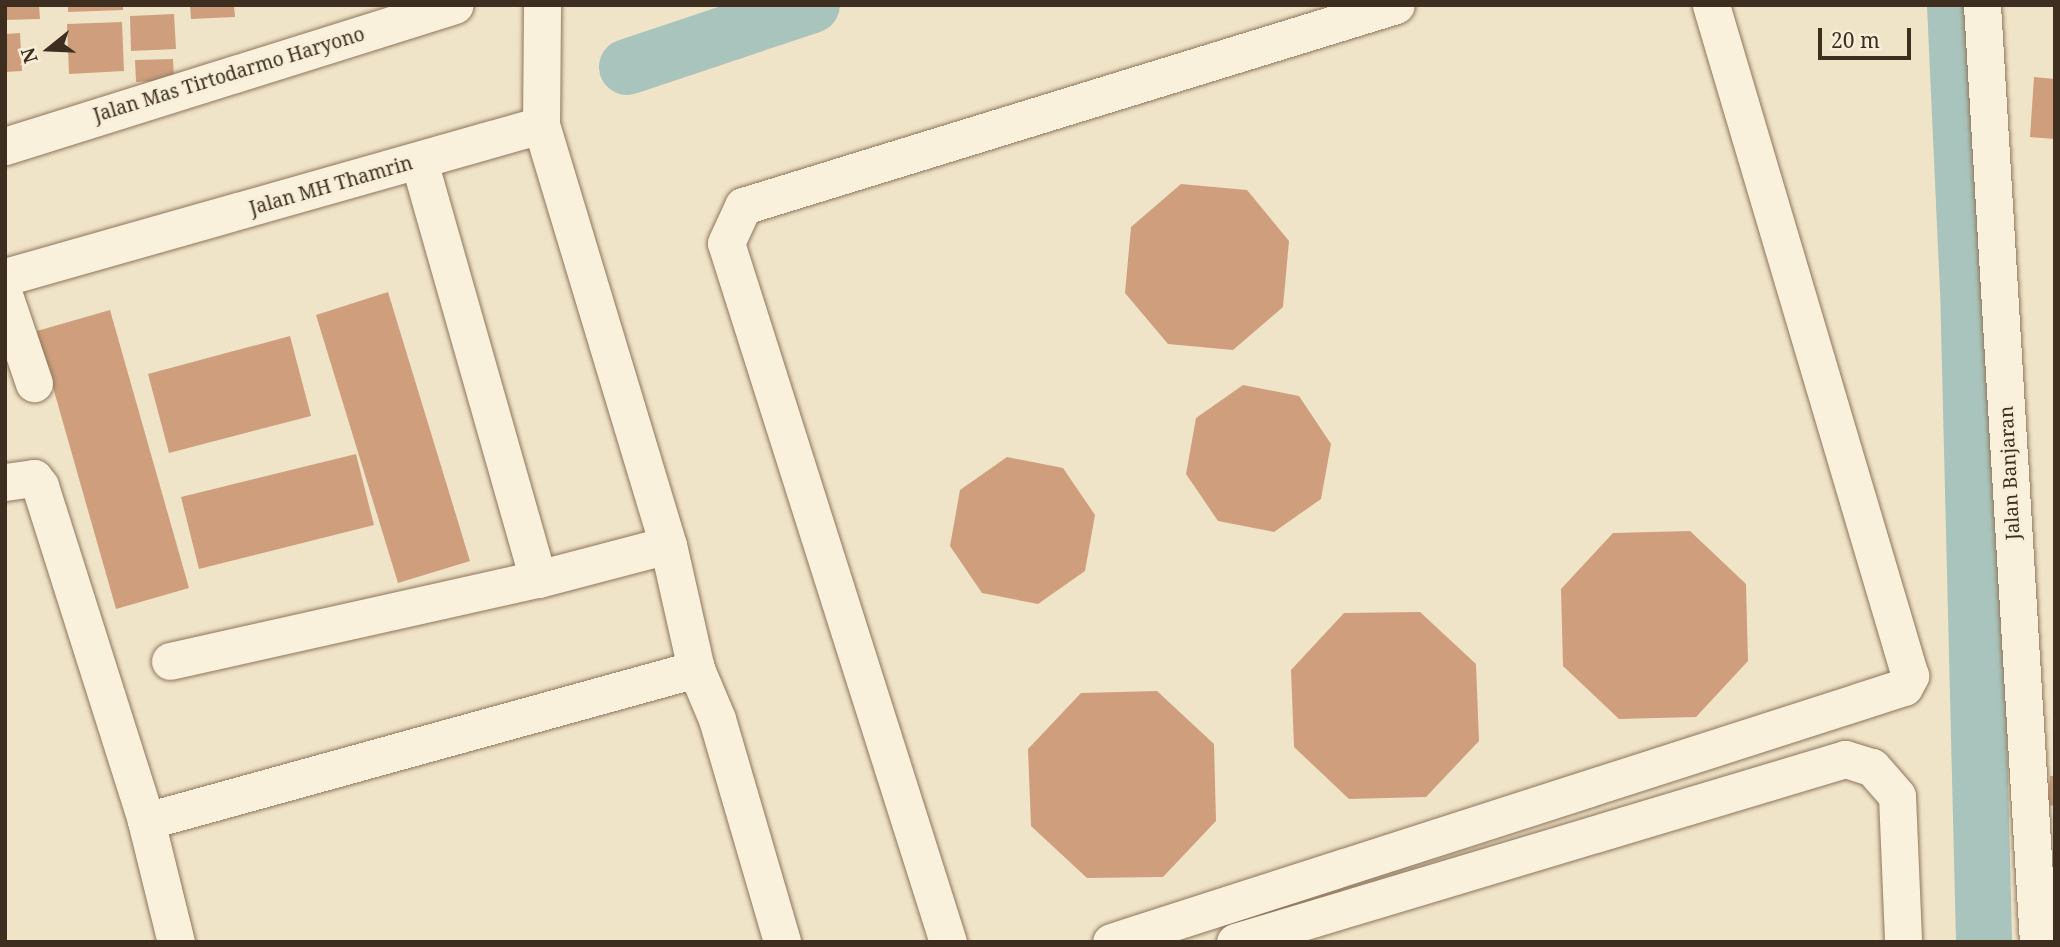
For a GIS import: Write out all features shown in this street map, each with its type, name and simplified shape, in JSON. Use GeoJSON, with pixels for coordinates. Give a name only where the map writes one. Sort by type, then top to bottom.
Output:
{"type":"FeatureCollection","features":[{"type":"Feature","properties":{"kind":"street","name":"Jalan Mas Tirtodarmo Haryono"},"geometry":{"type":"LineString","coordinates":[[5,146],[454,5]]}},
{"type":"Feature","properties":{"kind":"street"},"geometry":{"type":"LineString","coordinates":[[542,5],[541,125],[668,545],[696,669],[717,719],[782,942]]}},
{"type":"Feature","properties":{"kind":"street"},"geometry":{"type":"LineString","coordinates":[[948,942],[726,243],[743,206],[1396,5]]}},
{"type":"Feature","properties":{"kind":"street"},"geometry":{"type":"LineString","coordinates":[[1111,942],[1904,687],[1910,676],[1711,5]]}},
{"type":"Feature","properties":{"kind":"street","name":"Jalan Banjaran"},"geometry":{"type":"LineString","coordinates":[[1982,5],[2039,942]]}},
{"type":"Feature","properties":{"kind":"street","name":"Jalan MH Thamrin"},"geometry":{"type":"LineString","coordinates":[[5,277],[541,125]]}},
{"type":"Feature","properties":{"kind":"street"},"geometry":{"type":"LineString","coordinates":[[419,161],[538,579]]}},
{"type":"Feature","properties":{"kind":"street"},"geometry":{"type":"LineString","coordinates":[[5,298],[34,383]]}},
{"type":"Feature","properties":{"kind":"street"},"geometry":{"type":"LineString","coordinates":[[5,482],[34,478],[40,486],[146,821],[176,942]]}},
{"type":"Feature","properties":{"kind":"street"},"geometry":{"type":"LineString","coordinates":[[170,662],[538,579],[668,545]]}},
{"type":"Feature","properties":{"kind":"street"},"geometry":{"type":"LineString","coordinates":[[146,821],[696,669]]}},
{"type":"Feature","properties":{"kind":"street"},"geometry":{"type":"LineString","coordinates":[[1235,942],[1846,760],[1872,767],[1897,796],[1903,942]]}},
{"type":"Feature","properties":{"kind":"building"},"geometry":{"type":"Polygon","coordinates":[[[5,5],[39,5],[40,19],[5,20],[5,5]]]}},
{"type":"Feature","properties":{"kind":"building"},"geometry":{"type":"Polygon","coordinates":[[[68,5],[123,5],[123,10],[68,12],[68,5]]]}},
{"type":"Feature","properties":{"kind":"building"},"geometry":{"type":"Polygon","coordinates":[[[190,5],[234,5],[235,17],[191,19],[190,5]]]}},
{"type":"Feature","properties":{"kind":"building"},"geometry":{"type":"Polygon","coordinates":[[[174,14],[176,49],[131,51],[130,16],[174,14]]]}},
{"type":"Feature","properties":{"kind":"building"},"geometry":{"type":"Polygon","coordinates":[[[122,22],[124,71],[69,74],[67,24],[122,22]]]}},
{"type":"Feature","properties":{"kind":"building"},"geometry":{"type":"Polygon","coordinates":[[[20,33],[22,71],[5,72],[5,34],[20,33]]]}},
{"type":"Feature","properties":{"kind":"building"},"geometry":{"type":"Polygon","coordinates":[[[173,59],[174,80],[136,82],[135,60],[173,59]]]}},
{"type":"Feature","properties":{"kind":"building"},"geometry":{"type":"Polygon","coordinates":[[[2034,77],[2055,79],[2055,139],[2030,137],[2034,77]]]}},
{"type":"Feature","properties":{"kind":"building"},"geometry":{"type":"Polygon","coordinates":[[[1181,184],[1247,190],[1289,241],[1283,307],[1233,350],[1168,344],[1125,293],[1131,227],[1181,184]]]}},
{"type":"Feature","properties":{"kind":"building"},"geometry":{"type":"Polygon","coordinates":[[[388,292],[470,561],[398,583],[316,315],[388,292]]]}},
{"type":"Feature","properties":{"kind":"building"},"geometry":{"type":"Polygon","coordinates":[[[110,310],[189,588],[116,609],[37,331],[110,310]]]}},
{"type":"Feature","properties":{"kind":"building"},"geometry":{"type":"Polygon","coordinates":[[[290,336],[311,416],[169,453],[148,374],[290,336]]]}},
{"type":"Feature","properties":{"kind":"building"},"geometry":{"type":"Polygon","coordinates":[[[1243,385],[1299,396],[1331,444],[1321,499],[1274,532],[1218,521],[1186,474],[1196,418],[1243,385]]]}},
{"type":"Feature","properties":{"kind":"building"},"geometry":{"type":"Polygon","coordinates":[[[356,454],[374,525],[199,569],[181,497],[356,454]]]}},
{"type":"Feature","properties":{"kind":"building"},"geometry":{"type":"Polygon","coordinates":[[[1007,457],[1063,468],[1095,515],[1085,571],[1038,604],[982,593],[950,546],[960,490],[1007,457]]]}},
{"type":"Feature","properties":{"kind":"building"},"geometry":{"type":"Polygon","coordinates":[[[1690,531],[1746,584],[1748,661],[1696,717],[1619,719],[1563,666],[1561,589],[1613,533],[1690,531]]]}},
{"type":"Feature","properties":{"kind":"building"},"geometry":{"type":"Polygon","coordinates":[[[1420,612],[1476,664],[1479,741],[1426,797],[1349,799],[1294,747],[1291,670],[1344,613],[1420,612]]]}},
{"type":"Feature","properties":{"kind":"building"},"geometry":{"type":"Polygon","coordinates":[[[1157,691],[1214,744],[1216,821],[1163,877],[1087,878],[1031,826],[1028,749],[1081,693],[1157,691]]]}},
{"type":"Feature","properties":{"kind":"building"},"geometry":{"type":"Polygon","coordinates":[[[2050,776],[2055,776],[2055,806],[2048,805],[2050,776]]]}},
{"type":"Feature","properties":{"kind":"waterway"},"geometry":{"type":"LineString","coordinates":[[627,67],[812,5]]}},
{"type":"Feature","properties":{"kind":"waterway"},"geometry":{"type":"LineString","coordinates":[[1955,5],[1968,286],[1984,942]]}}]}
